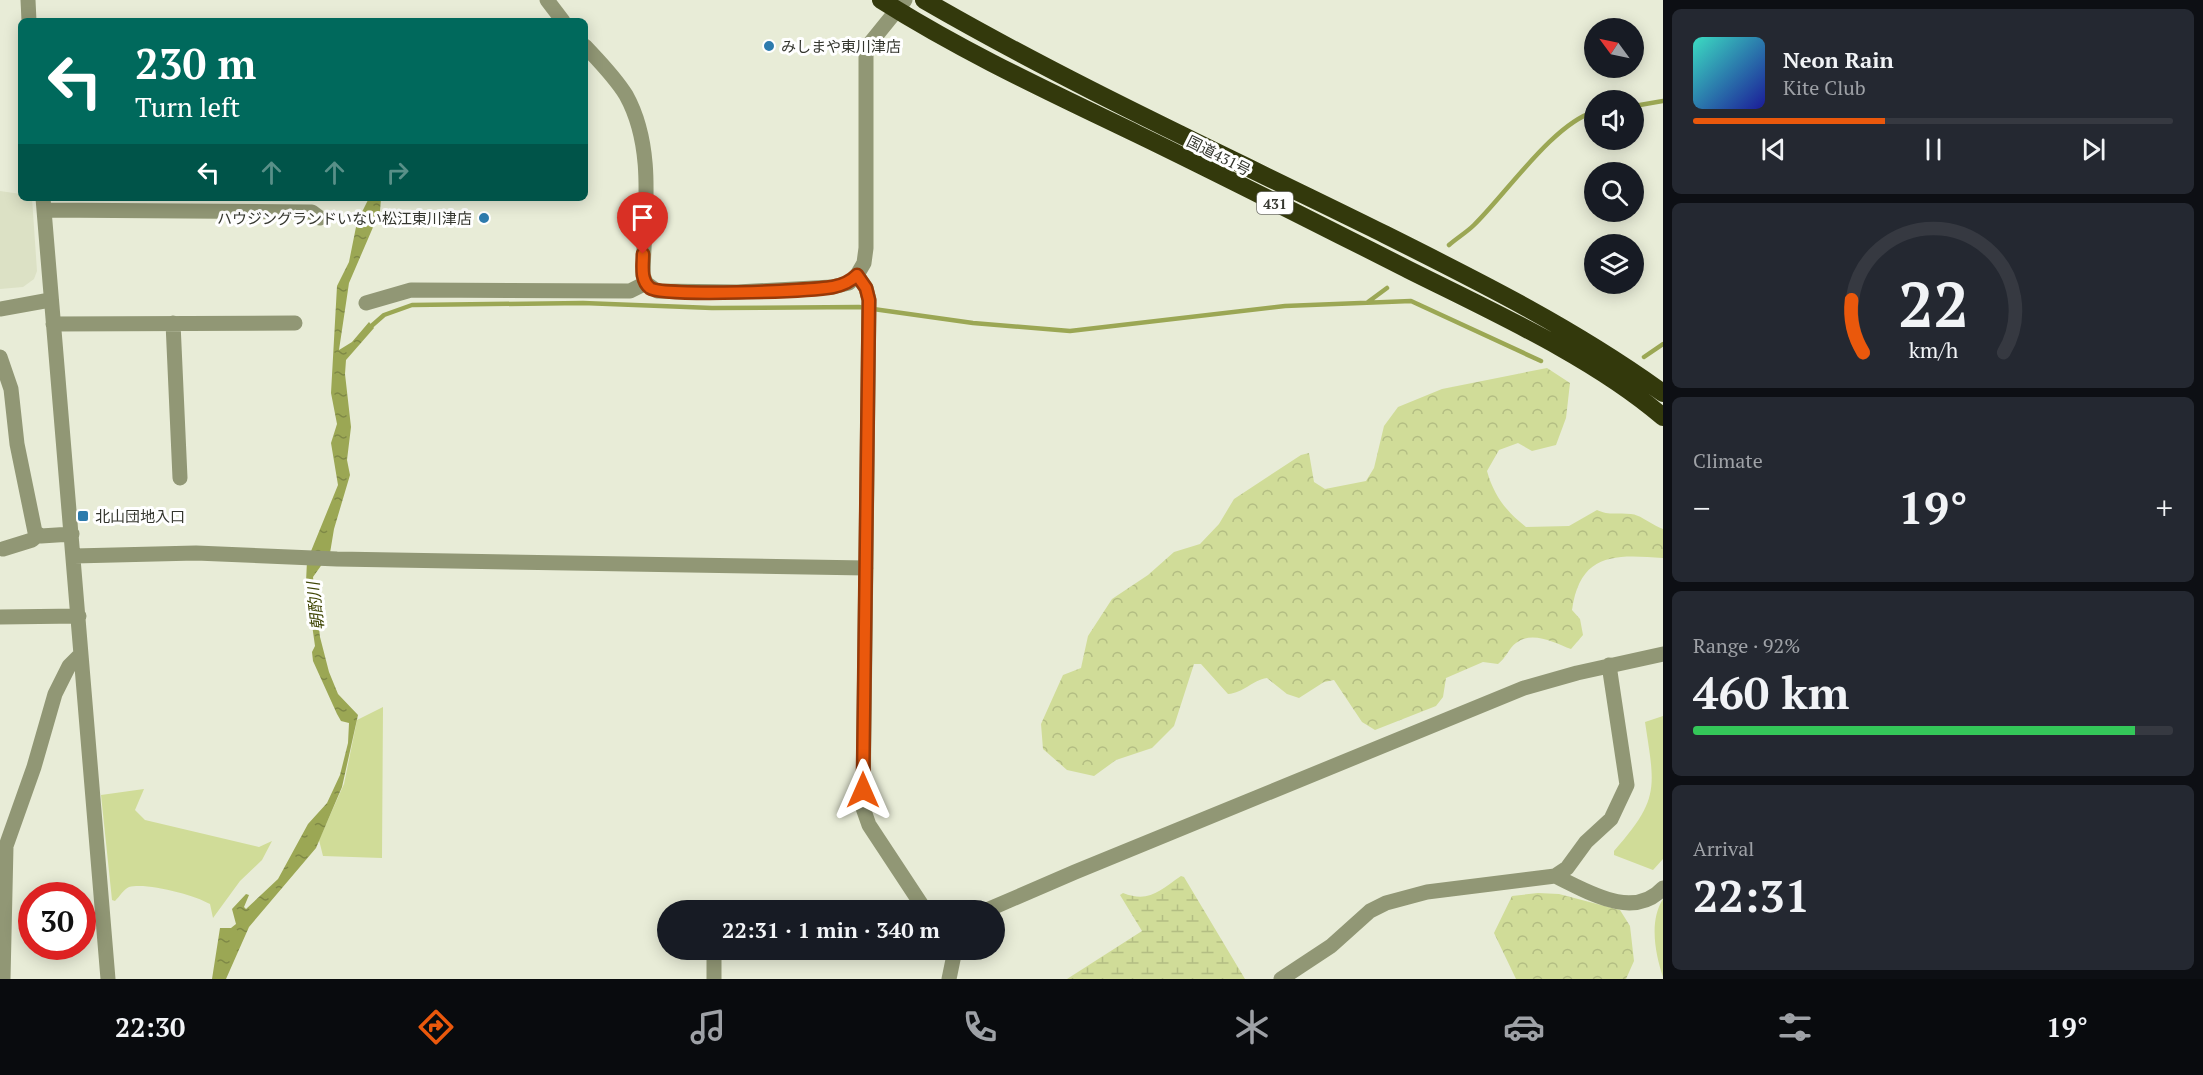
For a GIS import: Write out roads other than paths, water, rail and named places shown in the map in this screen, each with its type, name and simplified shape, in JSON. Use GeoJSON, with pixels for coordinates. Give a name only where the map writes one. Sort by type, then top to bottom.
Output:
{"type":"FeatureCollection","features":[{"type":"Feature","properties":{"kind":"highway","name":"国道431号"},"geometry":{"type":"LineString","coordinates":[[881,0],[901,5],[937,35],[1036,87],[1137,134],[1465,298],[1569,354],[1663,417]]}},
{"type":"Feature","properties":{"kind":"highway","name":"国道431号"},"geometry":{"type":"LineString","coordinates":[[924,0],[1039,63],[1475,279],[1580,337],[1663,393]]}},
{"type":"Feature","properties":{"kind":"street"},"geometry":{"type":"LineString","coordinates":[[28,0],[29,18]]}},
{"type":"Feature","properties":{"kind":"street"},"geometry":{"type":"LineString","coordinates":[[547,0],[561,18]]}},
{"type":"Feature","properties":{"kind":"street"},"geometry":{"type":"LineString","coordinates":[[588,50],[625,94],[641,132],[645,166],[643,275],[646,283],[657,291],[737,292],[832,287],[849,283],[864,263],[866,248],[866,56],[871,42],[901,5]]}},
{"type":"Feature","properties":{"kind":"street"},"geometry":{"type":"LineString","coordinates":[[108,979],[43,204],[312,212],[320,218]]}},
{"type":"Feature","properties":{"kind":"street"},"geometry":{"type":"LineString","coordinates":[[857,275],[866,288],[869,300],[863,808],[869,825],[918,900]]}},
{"type":"Feature","properties":{"kind":"street"},"geometry":{"type":"LineString","coordinates":[[366,303],[411,290],[630,291],[646,283]]}},
{"type":"Feature","properties":{"kind":"street"},"geometry":{"type":"LineString","coordinates":[[0,309],[50,300]]}},
{"type":"Feature","properties":{"kind":"street"},"geometry":{"type":"LineString","coordinates":[[52,324],[295,322]]}},
{"type":"Feature","properties":{"kind":"street"},"geometry":{"type":"LineString","coordinates":[[173,323],[180,478]]}},
{"type":"Feature","properties":{"kind":"street"},"geometry":{"type":"LineString","coordinates":[[0,357],[11,389],[16,444],[34,529],[38,535]]}},
{"type":"Feature","properties":{"kind":"street"},"geometry":{"type":"LineString","coordinates":[[3,549],[32,540],[38,535],[72,534]]}},
{"type":"Feature","properties":{"kind":"street"},"geometry":{"type":"LineString","coordinates":[[74,556],[196,553],[337,559],[866,568]]}},
{"type":"Feature","properties":{"kind":"street"},"geometry":{"type":"LineString","coordinates":[[0,617],[78,616]]}},
{"type":"Feature","properties":{"kind":"street"},"geometry":{"type":"LineString","coordinates":[[3,979],[6,846],[34,767],[55,694],[69,666],[81,654]]}},
{"type":"Feature","properties":{"kind":"street"},"geometry":{"type":"LineString","coordinates":[[1005,902],[1524,688],[1609,665],[1663,654]]}},
{"type":"Feature","properties":{"kind":"street"},"geometry":{"type":"LineString","coordinates":[[1281,979],[1331,946],[1370,911],[1386,903],[1427,892],[1555,876],[1567,868],[1586,842],[1611,819],[1628,785],[1609,665]]}},
{"type":"Feature","properties":{"kind":"street"},"geometry":{"type":"LineString","coordinates":[[1555,876],[1591,894],[1628,904],[1642,901],[1663,888]]}},
{"type":"Feature","properties":{"kind":"street"},"geometry":{"type":"LineString","coordinates":[[714,960],[714,979]]}},
{"type":"Feature","properties":{"kind":"street"},"geometry":{"type":"LineString","coordinates":[[949,979],[953,960]]}},
{"type":"Feature","properties":{"kind":"water","name":"朝酌川"},"geometry":{"type":"Polygon","coordinates":[[[368,201],[381,201],[380,211],[349,283],[339,350],[352,342],[369,322],[374,328],[346,360],[345,374],[351,427],[347,460],[350,475],[334,529],[330,553],[313,577],[320,637],[329,672],[338,694],[358,715],[342,787],[316,848],[249,927],[226,979],[212,979],[220,928],[231,928],[236,924],[232,909],[246,894],[249,895],[244,907],[246,909],[278,879],[308,824],[327,803],[340,775],[348,743],[349,723],[341,721],[313,661],[312,652],[315,646],[306,582],[307,561],[338,485],[331,443],[337,424],[331,393],[337,286],[349,262],[357,222],[368,201]]]}},
{"type":"Feature","properties":{"kind":"waterway"},"geometry":{"type":"LineString","coordinates":[[1644,104],[1663,101]]}},
{"type":"Feature","properties":{"kind":"waterway"},"geometry":{"type":"LineString","coordinates":[[1449,245],[1474,225],[1547,145],[1563,130],[1584,117]]}},
{"type":"Feature","properties":{"kind":"waterway"},"geometry":{"type":"LineString","coordinates":[[1368,302],[1387,288]]}},
{"type":"Feature","properties":{"kind":"waterway"},"geometry":{"type":"LineString","coordinates":[[368,329],[384,315],[412,305],[583,303],[712,308],[859,307],[973,323],[1070,331],[1285,306],[1411,301],[1541,361]]}},
{"type":"Feature","properties":{"kind":"waterway"},"geometry":{"type":"LineString","coordinates":[[1644,357],[1663,344]]}},
{"type":"Feature","properties":{"kind":"place","name":"みしまや東川津店"},"geometry":{"type":"Point","coordinates":[769,46]}},
{"type":"Feature","properties":{"kind":"place","name":"ハウジングランドいない松江東川津店"},"geometry":{"type":"Point","coordinates":[484,218]}},
{"type":"Feature","properties":{"kind":"place","name":"北山団地入口"},"geometry":{"type":"Point","coordinates":[83,516]}}]}
